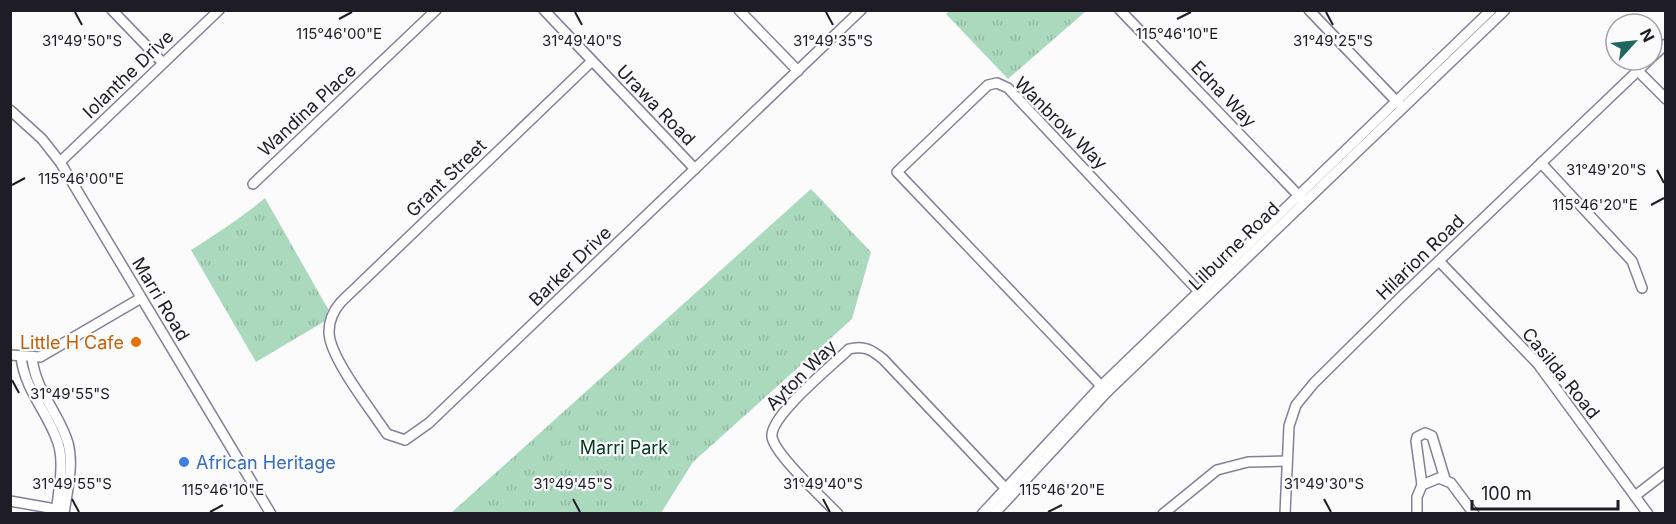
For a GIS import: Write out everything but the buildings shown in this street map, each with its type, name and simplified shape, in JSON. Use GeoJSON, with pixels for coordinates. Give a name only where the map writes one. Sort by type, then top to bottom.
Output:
{"type":"FeatureCollection","features":[{"type":"Feature","properties":{"kind":"street"},"geometry":{"type":"LineString","coordinates":[[112,10],[163,63]]}},
{"type":"Feature","properties":{"kind":"street","name":"Iolanthe Drive"},"geometry":{"type":"LineString","coordinates":[[60,162],[219,10]]}},
{"type":"Feature","properties":{"kind":"street","name":"Wandina Place"},"geometry":{"type":"LineString","coordinates":[[253,184],[436,10]]}},
{"type":"Feature","properties":{"kind":"street","name":"Urawa Road"},"geometry":{"type":"LineString","coordinates":[[544,10],[695,169]]}},
{"type":"Feature","properties":{"kind":"street"},"geometry":{"type":"LineString","coordinates":[[740,10],[798,71]]}},
{"type":"Feature","properties":{"kind":"street","name":"Barker Drive"},"geometry":{"type":"LineString","coordinates":[[329,323],[328,334],[335,354],[387,434],[399,439],[409,438],[429,423],[861,10]]}},
{"type":"Feature","properties":{"kind":"street","name":"Edna Way"},"geometry":{"type":"LineString","coordinates":[[1120,10],[1301,198]]}},
{"type":"Feature","properties":{"kind":"street"},"geometry":{"type":"LineString","coordinates":[[1309,10],[1399,104]]}},
{"type":"Feature","properties":{"kind":"street","name":"Lilburne Road"},"geometry":{"type":"LineString","coordinates":[[982,513],[1009,491],[1104,389],[1399,104],[1491,10]]}},
{"type":"Feature","properties":{"kind":"street","name":"Lilburne Road"},"geometry":{"type":"LineString","coordinates":[[1399,104],[1505,10]]}},
{"type":"Feature","properties":{"kind":"street","name":"Grant Street"},"geometry":{"type":"LineString","coordinates":[[329,323],[341,302],[591,61]]}},
{"type":"Feature","properties":{"kind":"street","name":"Hilarion Road"},"geometry":{"type":"LineString","coordinates":[[1285,513],[1289,426],[1296,405],[1314,383],[1637,72]]}},
{"type":"Feature","properties":{"kind":"street"},"geometry":{"type":"LineString","coordinates":[[1639,72],[1665,99]]}},
{"type":"Feature","properties":{"kind":"street","name":"Wanbrow Way"},"geometry":{"type":"LineString","coordinates":[[1104,389],[897,172],[988,85],[997,83],[1008,88],[1201,293]]}},
{"type":"Feature","properties":{"kind":"street","name":"Marri Road"},"geometry":{"type":"LineString","coordinates":[[10,110],[42,139],[60,162],[271,513]]}},
{"type":"Feature","properties":{"kind":"street"},"geometry":{"type":"LineString","coordinates":[[1541,163],[1632,261],[1642,288]]}},
{"type":"Feature","properties":{"kind":"street","name":"Casilda Road"},"geometry":{"type":"LineString","coordinates":[[1439,261],[1538,364],[1648,513]]}},
{"type":"Feature","properties":{"kind":"street"},"geometry":{"type":"LineString","coordinates":[[10,355],[32,357],[48,353],[141,298]]}},
{"type":"Feature","properties":{"kind":"street","name":"Ayton Way"},"geometry":{"type":"LineString","coordinates":[[838,513],[782,454],[772,436],[773,426],[785,410],[849,349],[857,347],[867,348],[883,359],[1009,491]]}},
{"type":"Feature","properties":{"kind":"street"},"geometry":{"type":"LineString","coordinates":[[21,357],[31,394],[55,436],[61,454],[60,511]]}},
{"type":"Feature","properties":{"kind":"street"},"geometry":{"type":"LineString","coordinates":[[32,357],[37,383],[68,444],[70,462],[60,511]]}},
{"type":"Feature","properties":{"kind":"street"},"geometry":{"type":"LineString","coordinates":[[1417,513],[1418,497],[1422,485],[1416,441],[1417,437],[1425,432],[1432,436],[1445,479],[1474,513]]}},
{"type":"Feature","properties":{"kind":"street"},"geometry":{"type":"LineString","coordinates":[[1163,513],[1217,470],[1248,462],[1287,461]]}},
{"type":"Feature","properties":{"kind":"street"},"geometry":{"type":"LineString","coordinates":[[1635,496],[1665,472]]}},
{"type":"Feature","properties":{"kind":"street"},"geometry":{"type":"LineString","coordinates":[[1422,485],[1433,479],[1445,479]]}},
{"type":"Feature","properties":{"kind":"street","name":"Lilburne Road"},"geometry":{"type":"LineString","coordinates":[[994,513],[1009,491]]}},
{"type":"Feature","properties":{"kind":"street"},"geometry":{"type":"LineString","coordinates":[[10,501],[60,511]]}},
{"type":"Feature","properties":{"kind":"green space"},"geometry":{"type":"Polygon","coordinates":[[[949,11],[1086,11],[1008,79],[946,14],[949,11]]]}},
{"type":"Feature","properties":{"kind":"green space","name":"Marri Park"},"geometry":{"type":"Polygon","coordinates":[[[811,189],[871,252],[852,319],[693,462],[661,513],[451,513],[811,189]]]}},
{"type":"Feature","properties":{"kind":"green space"},"geometry":{"type":"Polygon","coordinates":[[[265,198],[328,309],[325,321],[256,362],[191,250],[265,198]]]}},
{"type":"Feature","properties":{"kind":"place","name":"Little H Cafe"},"geometry":{"type":"Point","coordinates":[136,342]}},
{"type":"Feature","properties":{"kind":"place","name":"African Heritage"},"geometry":{"type":"Point","coordinates":[184,462]}}]}
